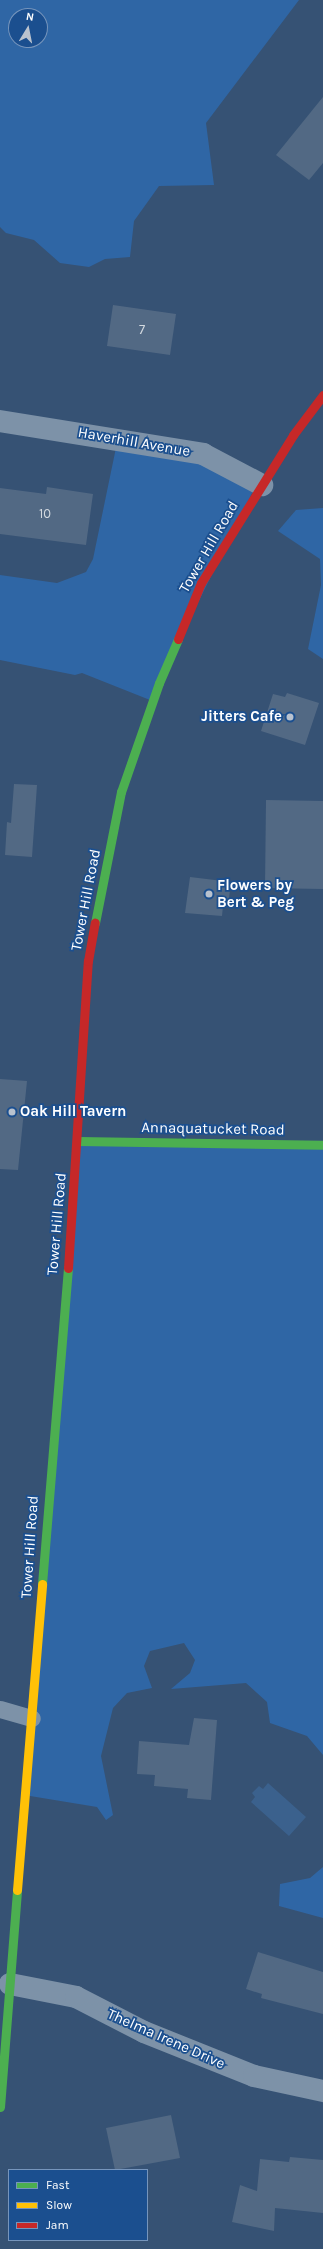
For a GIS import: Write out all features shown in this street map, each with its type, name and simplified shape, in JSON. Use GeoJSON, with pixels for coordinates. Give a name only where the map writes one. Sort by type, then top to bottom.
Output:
{"type":"FeatureCollection","features":[{"type":"Feature","properties":{"kind":"main road","name":"Tower Hill Road"},"geometry":{"type":"LineString","coordinates":[[0,2107],[5,1983],[32,1718],[49,1485],[78,1141],[88,961],[122,792],[159,683],[201,583],[293,435],[323,395]]}},
{"type":"Feature","properties":{"kind":"main road","name":"Annaquatucket Road"},"geometry":{"type":"LineString","coordinates":[[78,1141],[323,1146]]}},
{"type":"Feature","properties":{"kind":"street","name":"Haverhill Avenue"},"geometry":{"type":"LineString","coordinates":[[0,421],[202,454],[262,485]]}},
{"type":"Feature","properties":{"kind":"street","name":"Thelma Irene Drive"},"geometry":{"type":"LineString","coordinates":[[5,1983],[76,1997],[144,2032],[254,2076],[323,2091]]}},
{"type":"Feature","properties":{"kind":"lane"},"geometry":{"type":"LineString","coordinates":[[0,1709],[32,1718]]}},
{"type":"Feature","properties":{"kind":"shaded area"},"geometry":{"type":"Polygon","coordinates":[[[0,0],[299,0],[206,123],[214,185],[159,186],[134,221],[130,257],[105,259],[89,267],[60,263],[34,240],[6,233],[0,227],[0,0]]]}},
{"type":"Feature","properties":{"kind":"shaded area"},"geometry":{"type":"Polygon","coordinates":[[[118,438],[259,479],[150,700],[82,673],[75,675],[0,660],[0,575],[57,583],[86,572],[93,559],[118,438]]]}},
{"type":"Feature","properties":{"kind":"shaded area"},"geometry":{"type":"Polygon","coordinates":[[[323,508],[323,659],[308,649],[321,585],[320,559],[278,531],[296,510],[323,508]]]}},
{"type":"Feature","properties":{"kind":"shaded area"},"geometry":{"type":"Polygon","coordinates":[[[323,1142],[323,1755],[307,1736],[270,1723],[267,1702],[246,1683],[171,1689],[190,1673],[195,1660],[184,1643],[150,1651],[144,1666],[152,1688],[127,1693],[113,1708],[101,1756],[113,1815],[106,1820],[97,1807],[24,1795],[77,1143],[323,1142]]]}},
{"type":"Feature","properties":{"kind":"shaded area"},"geometry":{"type":"Polygon","coordinates":[[[268,1783],[306,1817],[289,1836],[251,1802],[255,1797],[252,1793],[259,1786],[263,1789],[268,1783]]]}},
{"type":"Feature","properties":{"kind":"shaded area"},"geometry":{"type":"Polygon","coordinates":[[[323,1867],[323,1918],[279,1906],[280,1884],[310,1878],[323,1867]]]}},
{"type":"Feature","properties":{"kind":"building"},"geometry":{"type":"Polygon","coordinates":[[[323,97],[323,163],[309,180],[276,155],[323,97]]]}},
{"type":"Feature","properties":{"kind":"building"},"geometry":{"type":"Polygon","coordinates":[[[113,305],[176,314],[170,355],[107,346],[113,305]]]}},
{"type":"Feature","properties":{"kind":"building"},"geometry":{"type":"Polygon","coordinates":[[[47,487],[93,494],[86,545],[0,534],[0,488],[46,494],[47,487]]]}},
{"type":"Feature","properties":{"kind":"building","name":"Jitters Cafe"},"geometry":{"type":"Polygon","coordinates":[[[287,693],[319,703],[305,745],[261,731],[273,694],[285,697],[287,693]]]}},
{"type":"Feature","properties":{"kind":"building"},"geometry":{"type":"Polygon","coordinates":[[[14,784],[37,785],[32,857],[5,855],[7,822],[11,823],[14,784]]]}},
{"type":"Feature","properties":{"kind":"building"},"geometry":{"type":"Polygon","coordinates":[[[266,800],[323,801],[323,889],[265,888],[266,800]]]}},
{"type":"Feature","properties":{"kind":"building","name":"Flowers by Bert & Peg"},"geometry":{"type":"Polygon","coordinates":[[[190,877],[231,882],[228,907],[223,906],[222,916],[185,913],[190,877]]]}},
{"type":"Feature","properties":{"kind":"building","name":"Oak Hill Tavern"},"geometry":{"type":"Polygon","coordinates":[[[0,1079],[27,1081],[18,1170],[0,1169],[0,1079]]]}},
{"type":"Feature","properties":{"kind":"building"},"geometry":{"type":"Polygon","coordinates":[[[194,1718],[217,1720],[211,1800],[187,1798],[188,1789],[154,1786],[155,1775],[137,1774],[139,1741],[189,1745],[194,1718]]]}},
{"type":"Feature","properties":{"kind":"building"},"geometry":{"type":"Polygon","coordinates":[[[258,1952],[323,1972],[323,2014],[261,1998],[262,1994],[246,1989],[258,1952]]]}},
{"type":"Feature","properties":{"kind":"building"},"geometry":{"type":"Polygon","coordinates":[[[171,2115],[180,2158],[115,2169],[106,2128],[171,2115]]]}},
{"type":"Feature","properties":{"kind":"building"},"geometry":{"type":"Polygon","coordinates":[[[290,2157],[323,2160],[323,2213],[275,2208],[274,2231],[232,2222],[240,2185],[257,2191],[260,2159],[289,2162],[290,2157]]]}},
{"type":"Feature","properties":{"kind":"traffic: fast"},"geometry":{"type":"LineString","coordinates":[[95,923],[121,792],[159,683],[178,639]]}},
{"type":"Feature","properties":{"kind":"traffic: fast"},"geometry":{"type":"LineString","coordinates":[[78,1141],[323,1145]]}},
{"type":"Feature","properties":{"kind":"traffic: fast"},"geometry":{"type":"LineString","coordinates":[[42,1584],[68,1268]]}},
{"type":"Feature","properties":{"kind":"traffic: fast"},"geometry":{"type":"LineString","coordinates":[[0,2107],[17,1890]]}},
{"type":"Feature","properties":{"kind":"traffic: slow"},"geometry":{"type":"LineString","coordinates":[[17,1890],[42,1584]]}},
{"type":"Feature","properties":{"kind":"traffic: jam"},"geometry":{"type":"LineString","coordinates":[[178,639],[201,583],[293,435],[323,395]]}},
{"type":"Feature","properties":{"kind":"traffic: jam"},"geometry":{"type":"LineString","coordinates":[[68,1268],[88,961],[95,923]]}},
{"type":"Feature","properties":{"kind":"place","name":"Jitters Cafe"},"geometry":{"type":"Point","coordinates":[290,717]}},
{"type":"Feature","properties":{"kind":"place","name":"Flowers by Bert & Peg"},"geometry":{"type":"Point","coordinates":[209,894]}},
{"type":"Feature","properties":{"kind":"place","name":"Oak Hill Tavern"},"geometry":{"type":"Point","coordinates":[12,1112]}}]}
